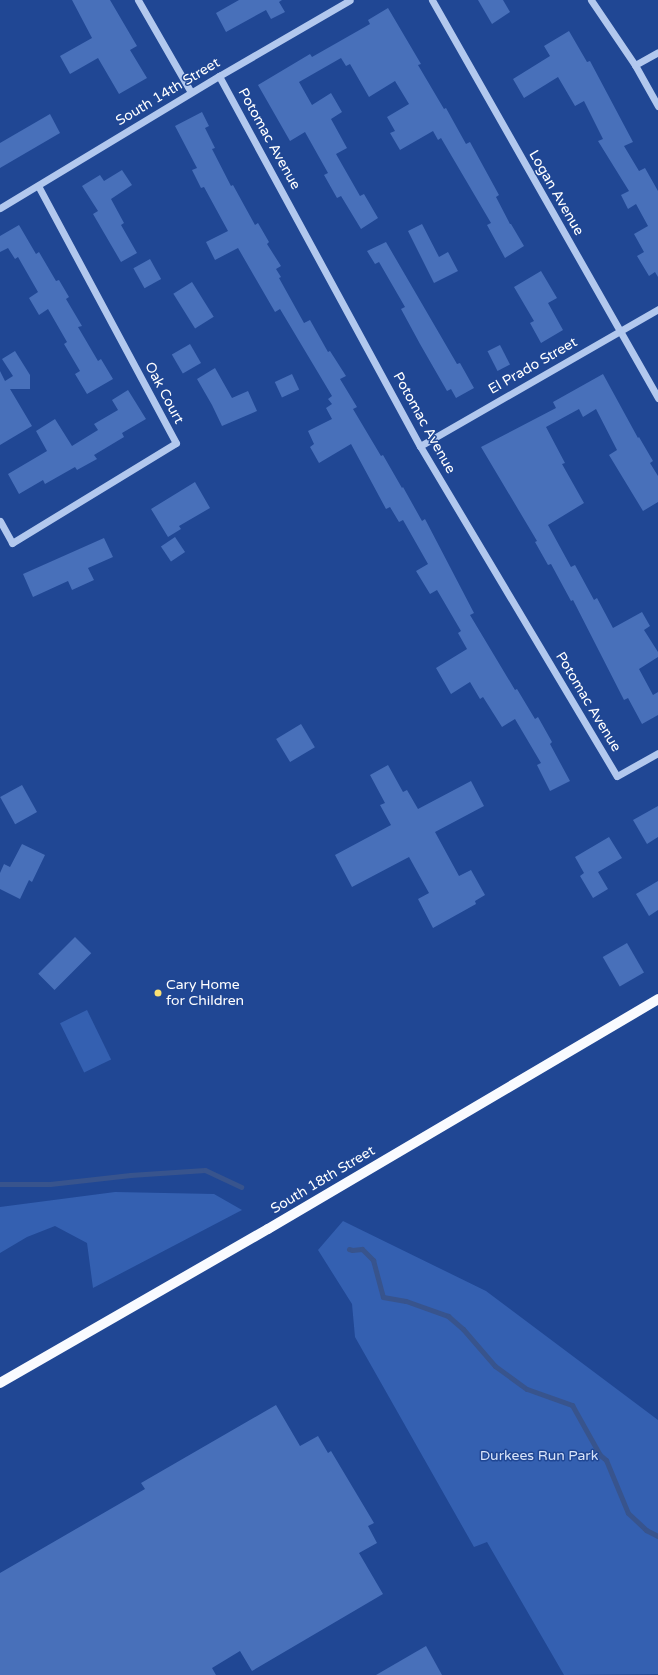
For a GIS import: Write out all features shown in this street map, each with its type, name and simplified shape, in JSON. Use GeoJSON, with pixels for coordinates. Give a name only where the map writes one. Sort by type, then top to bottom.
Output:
{"type":"FeatureCollection","features":[{"type":"Feature","properties":{"kind":"main road","name":"South 18th Street"},"geometry":{"type":"LineString","coordinates":[[0,1382],[268,1229],[658,999]]}},
{"type":"Feature","properties":{"kind":"street"},"geometry":{"type":"LineString","coordinates":[[138,0],[191,92]]}},
{"type":"Feature","properties":{"kind":"street","name":"South 14th Street"},"geometry":{"type":"LineString","coordinates":[[0,208],[191,92],[350,0]]}},
{"type":"Feature","properties":{"kind":"street","name":"Logan Avenue"},"geometry":{"type":"LineString","coordinates":[[432,0],[658,398]]}},
{"type":"Feature","properties":{"kind":"street"},"geometry":{"type":"LineString","coordinates":[[591,0],[634,65],[658,106]]}},
{"type":"Feature","properties":{"kind":"street"},"geometry":{"type":"LineString","coordinates":[[634,65],[658,52]]}},
{"type":"Feature","properties":{"kind":"street","name":"Potomac Avenue"},"geometry":{"type":"LineString","coordinates":[[219,76],[420,446],[617,776],[658,753]]}},
{"type":"Feature","properties":{"kind":"street","name":"Oak Court"},"geometry":{"type":"LineString","coordinates":[[0,521],[12,543],[176,442],[38,186]]}},
{"type":"Feature","properties":{"kind":"street","name":"El Prado Street"},"geometry":{"type":"LineString","coordinates":[[420,446],[658,309]]}},
{"type":"Feature","properties":{"kind":"green space"},"geometry":{"type":"Polygon","coordinates":[[[87,1010],[111,1059],[84,1073],[60,1023],[87,1010]]]}},
{"type":"Feature","properties":{"kind":"green space"},"geometry":{"type":"Polygon","coordinates":[[[115,1192],[214,1194],[242,1210],[93,1288],[87,1243],[55,1226],[27,1237],[0,1253],[0,1207],[115,1192]]]}},
{"type":"Feature","properties":{"kind":"green space","name":"Durkees Run Park"},"geometry":{"type":"Polygon","coordinates":[[[343,1221],[486,1291],[658,1420],[658,1674],[564,1675],[487,1542],[474,1547],[355,1337],[352,1304],[318,1250],[343,1221]]]}},
{"type":"Feature","properties":{"kind":"building"},"geometry":{"type":"Polygon","coordinates":[[[72,0],[110,0],[137,46],[130,50],[147,78],[119,94],[98,58],[70,74],[60,56],[92,38],[72,0]]]}},
{"type":"Feature","properties":{"kind":"building"},"geometry":{"type":"Polygon","coordinates":[[[239,0],[282,0],[279,2],[285,12],[271,19],[266,10],[226,32],[216,13],[239,0]]]}},
{"type":"Feature","properties":{"kind":"building"},"geometry":{"type":"Polygon","coordinates":[[[478,0],[503,0],[510,12],[492,24],[478,0]]]}},
{"type":"Feature","properties":{"kind":"building"},"geometry":{"type":"Polygon","coordinates":[[[388,8],[421,64],[418,65],[444,109],[446,108],[466,144],[470,142],[499,195],[496,197],[510,224],[524,246],[505,258],[487,225],[491,223],[441,138],[438,140],[433,131],[400,150],[390,133],[395,131],[387,117],[409,104],[395,81],[369,97],[350,64],[346,66],[341,58],[299,82],[312,105],[331,93],[342,112],[331,119],[347,148],[336,154],[360,196],[364,194],[378,218],[361,229],[341,196],[337,198],[324,175],[328,173],[305,132],[290,141],[258,85],[310,54],[312,57],[370,24],[368,20],[388,8]]]}},
{"type":"Feature","properties":{"kind":"building"},"geometry":{"type":"Polygon","coordinates":[[[569,31],[587,62],[590,61],[633,142],[624,146],[639,171],[645,168],[658,191],[658,277],[655,272],[649,276],[637,256],[644,252],[634,234],[648,226],[636,204],[628,209],[621,195],[629,191],[598,141],[603,139],[584,101],[575,106],[558,77],[524,98],[513,79],[550,56],[544,46],[569,31]]]}},
{"type":"Feature","properties":{"kind":"building"},"geometry":{"type":"Polygon","coordinates":[[[202,112],[209,126],[205,128],[215,148],[212,149],[231,186],[233,185],[255,225],[258,223],[269,242],[267,244],[281,266],[276,269],[281,277],[279,278],[304,323],[310,320],[328,352],[330,351],[346,376],[340,379],[357,407],[353,409],[381,456],[383,455],[402,488],[403,487],[422,521],[425,519],[474,613],[470,615],[515,690],[517,689],[535,719],[538,717],[552,742],[550,744],[570,781],[550,791],[537,765],[541,763],[515,719],[502,727],[483,697],[480,699],[470,682],[451,694],[436,668],[467,649],[458,633],[461,631],[437,590],[430,594],[416,571],[428,564],[403,520],[399,522],[390,507],[386,509],[351,444],[319,463],[310,447],[314,444],[308,431],[332,419],[326,408],[332,404],[328,399],[332,396],[280,309],[275,312],[238,248],[215,260],[206,242],[228,231],[204,187],[201,188],[192,170],[197,168],[175,126],[202,112]]]}},
{"type":"Feature","properties":{"kind":"building"},"geometry":{"type":"Polygon","coordinates":[[[50,114],[60,133],[0,168],[0,143],[50,114]]]}},
{"type":"Feature","properties":{"kind":"building"},"geometry":{"type":"Polygon","coordinates":[[[122,170],[132,185],[111,199],[124,223],[121,225],[137,253],[121,262],[93,214],[98,211],[82,186],[100,175],[104,181],[122,170]]]}},
{"type":"Feature","properties":{"kind":"building"},"geometry":{"type":"Polygon","coordinates":[[[422,224],[439,257],[448,252],[458,271],[434,283],[408,231],[422,224]]]}},
{"type":"Feature","properties":{"kind":"building"},"geometry":{"type":"Polygon","coordinates":[[[19,225],[36,254],[39,252],[56,281],[59,280],[69,297],[66,299],[82,326],[78,327],[98,361],[101,359],[113,379],[87,394],[75,374],[80,371],[64,344],[67,342],[48,309],[39,315],[29,298],[38,292],[18,257],[15,259],[8,248],[0,252],[0,236],[19,225]]]}},
{"type":"Feature","properties":{"kind":"building"},"geometry":{"type":"Polygon","coordinates":[[[386,242],[457,364],[460,363],[474,388],[456,398],[451,389],[447,391],[420,344],[401,309],[405,307],[379,262],[375,264],[367,251],[386,242]]]}},
{"type":"Feature","properties":{"kind":"building"},"geometry":{"type":"Polygon","coordinates":[[[150,259],[161,279],[145,288],[133,268],[150,259]]]}},
{"type":"Feature","properties":{"kind":"building"},"geometry":{"type":"Polygon","coordinates":[[[541,271],[557,298],[548,303],[563,330],[541,343],[530,323],[534,321],[514,287],[541,271]]]}},
{"type":"Feature","properties":{"kind":"building"},"geometry":{"type":"Polygon","coordinates":[[[192,282],[214,317],[195,328],[173,294],[192,282]]]}},
{"type":"Feature","properties":{"kind":"building"},"geometry":{"type":"Polygon","coordinates":[[[190,344],[201,363],[183,374],[172,354],[190,344]]]}},
{"type":"Feature","properties":{"kind":"building"},"geometry":{"type":"Polygon","coordinates":[[[500,345],[510,365],[498,371],[488,351],[500,345]]]}},
{"type":"Feature","properties":{"kind":"building"},"geometry":{"type":"Polygon","coordinates":[[[15,351],[30,375],[30,389],[10,389],[32,426],[0,445],[0,371],[5,381],[13,376],[2,359],[15,351]]]}},
{"type":"Feature","properties":{"kind":"building"},"geometry":{"type":"Polygon","coordinates":[[[215,368],[232,398],[248,391],[257,411],[222,426],[197,379],[215,368]]]}},
{"type":"Feature","properties":{"kind":"building"},"geometry":{"type":"Polygon","coordinates":[[[292,374],[299,389],[282,397],[275,382],[292,374]]]}},
{"type":"Feature","properties":{"kind":"building"},"geometry":{"type":"Polygon","coordinates":[[[603,374],[638,438],[639,437],[653,461],[650,463],[658,476],[658,502],[643,511],[609,455],[617,450],[596,409],[583,417],[579,409],[546,427],[565,463],[562,464],[584,503],[548,525],[571,567],[575,565],[594,600],[597,598],[613,628],[642,612],[650,626],[644,630],[658,652],[658,657],[639,669],[653,695],[658,692],[658,715],[642,724],[628,698],[624,700],[573,600],[571,601],[551,564],[548,565],[535,542],[537,541],[481,447],[556,408],[553,402],[603,374]]]}},
{"type":"Feature","properties":{"kind":"building"},"geometry":{"type":"Polygon","coordinates":[[[128,390],[146,419],[122,433],[124,437],[94,455],[97,459],[77,470],[75,467],[45,484],[43,480],[19,494],[8,474],[47,451],[36,431],[55,419],[72,446],[98,430],[94,424],[118,410],[112,400],[128,390]]]}},
{"type":"Feature","properties":{"kind":"building"},"geometry":{"type":"Polygon","coordinates":[[[195,482],[210,508],[179,526],[181,529],[168,537],[151,509],[195,482]]]}},
{"type":"Feature","properties":{"kind":"building"},"geometry":{"type":"Polygon","coordinates":[[[175,537],[185,552],[171,561],[161,547],[175,537]]]}},
{"type":"Feature","properties":{"kind":"building"},"geometry":{"type":"Polygon","coordinates":[[[104,538],[113,557],[88,568],[94,580],[72,590],[68,581],[33,597],[23,574],[104,538]]]}},
{"type":"Feature","properties":{"kind":"building"},"geometry":{"type":"Polygon","coordinates":[[[301,724],[315,747],[290,762],[276,739],[301,724]]]}},
{"type":"Feature","properties":{"kind":"building"},"geometry":{"type":"Polygon","coordinates":[[[388,765],[403,792],[407,790],[418,809],[471,781],[484,806],[435,832],[459,876],[471,870],[485,895],[475,901],[476,904],[433,928],[418,899],[429,893],[409,857],[352,887],[335,855],[391,825],[380,805],[385,803],[370,775],[388,765]]]}},
{"type":"Feature","properties":{"kind":"building"},"geometry":{"type":"Polygon","coordinates":[[[22,785],[37,812],[15,824],[0,797],[22,785]]]}},
{"type":"Feature","properties":{"kind":"building"},"geometry":{"type":"Polygon","coordinates":[[[658,806],[658,837],[647,844],[633,820],[658,806]]]}},
{"type":"Feature","properties":{"kind":"building"},"geometry":{"type":"Polygon","coordinates":[[[609,837],[622,858],[598,872],[608,889],[593,898],[580,876],[584,873],[575,857],[609,837]]]}},
{"type":"Feature","properties":{"kind":"building"},"geometry":{"type":"Polygon","coordinates":[[[22,844],[45,855],[32,882],[29,880],[20,899],[0,889],[0,873],[4,864],[10,867],[22,844]]]}},
{"type":"Feature","properties":{"kind":"building"},"geometry":{"type":"Polygon","coordinates":[[[658,881],[658,910],[649,916],[636,894],[658,881]]]}},
{"type":"Feature","properties":{"kind":"building"},"geometry":{"type":"Polygon","coordinates":[[[75,937],[91,953],[54,990],[38,974],[75,937]]]}},
{"type":"Feature","properties":{"kind":"building"},"geometry":{"type":"Polygon","coordinates":[[[627,943],[644,972],[620,986],[603,957],[627,943]]]}},
{"type":"Feature","properties":{"kind":"building"},"geometry":{"type":"Polygon","coordinates":[[[276,1405],[300,1446],[318,1436],[328,1453],[331,1451],[374,1523],[368,1526],[377,1543],[359,1553],[383,1594],[252,1671],[240,1651],[212,1668],[216,1675],[0,1675],[0,1573],[145,1489],[141,1483],[276,1405]]]}},
{"type":"Feature","properties":{"kind":"building"},"geometry":{"type":"Polygon","coordinates":[[[426,1646],[442,1675],[376,1675],[426,1646]]]}},
{"type":"Feature","properties":{"kind":"waterway"},"geometry":{"type":"LineString","coordinates":[[0,1184],[50,1184],[130,1175],[205,1170],[241,1187]]}},
{"type":"Feature","properties":{"kind":"waterway"},"geometry":{"type":"LineString","coordinates":[[349,1249],[362,1249],[373,1260],[383,1297],[406,1301],[448,1316],[463,1329],[495,1366],[527,1389],[572,1405],[600,1455],[606,1460],[628,1513],[646,1530],[658,1536]]}},
{"type":"Feature","properties":{"kind":"place","name":"Cary Home for Children"},"geometry":{"type":"Point","coordinates":[158,993]}}]}
